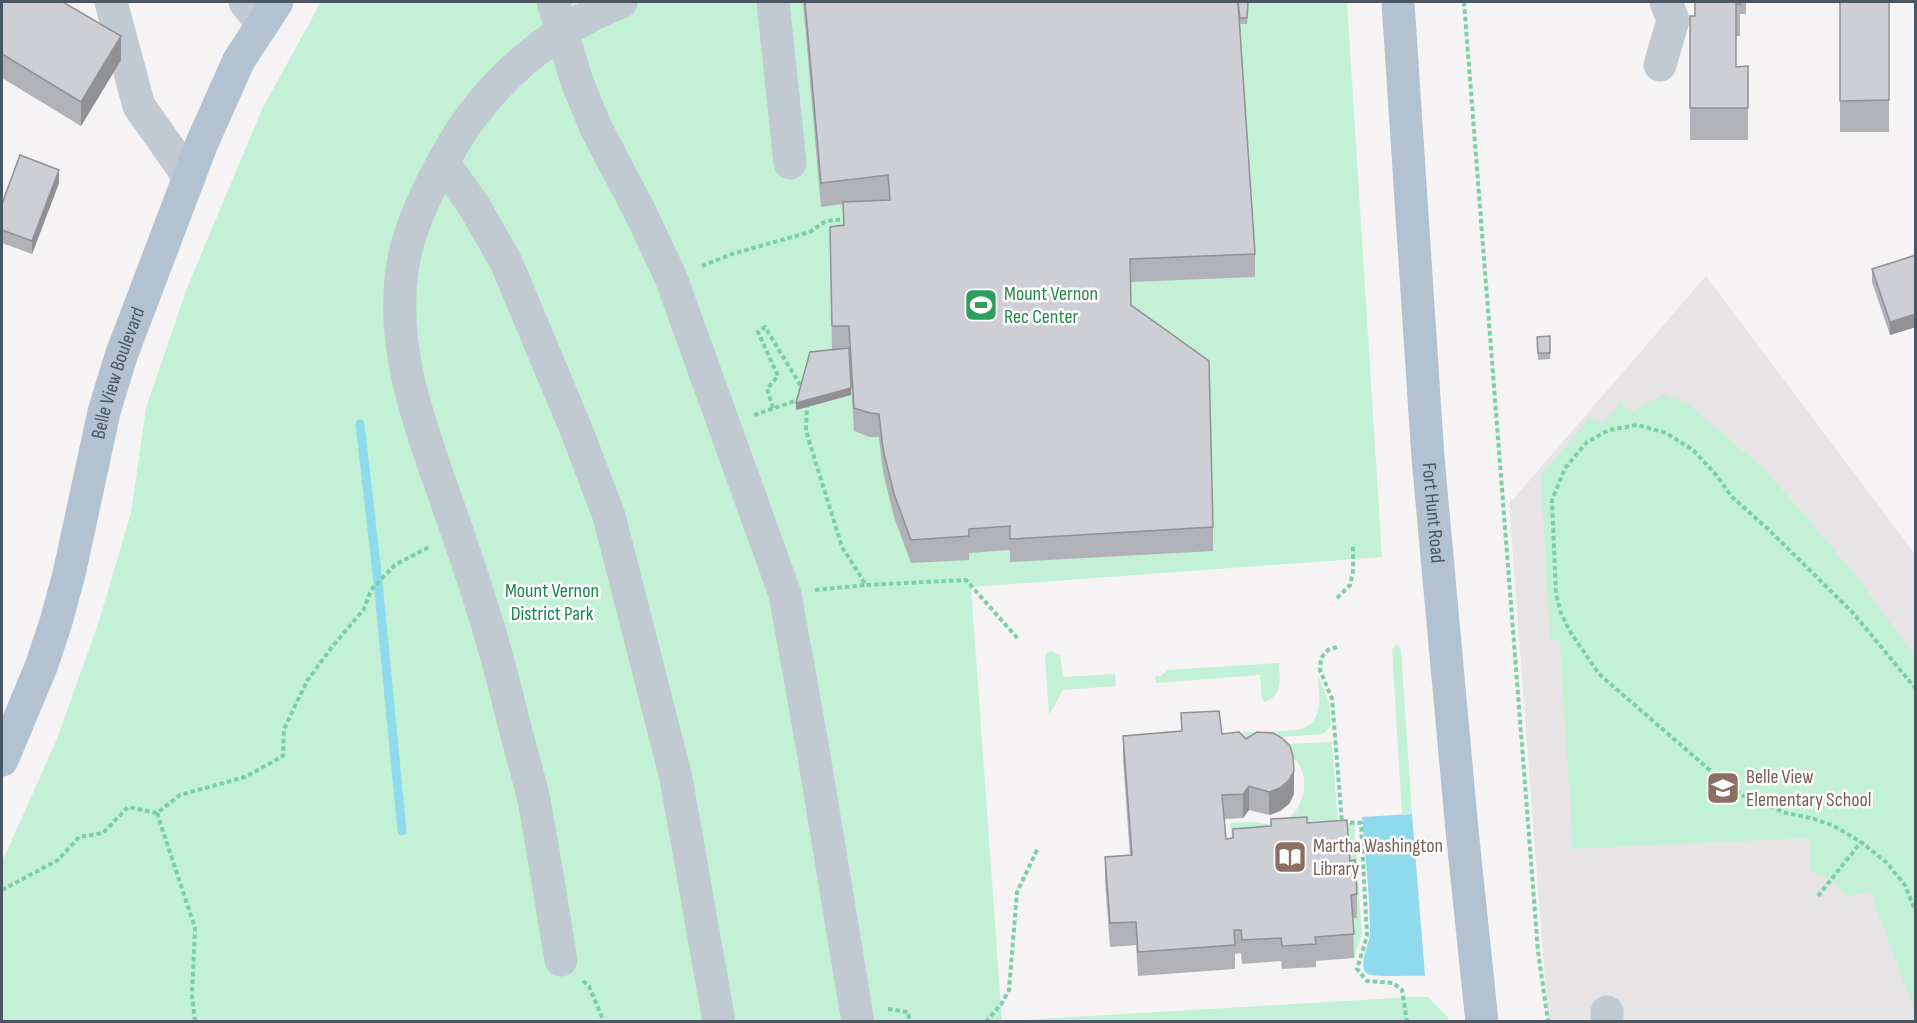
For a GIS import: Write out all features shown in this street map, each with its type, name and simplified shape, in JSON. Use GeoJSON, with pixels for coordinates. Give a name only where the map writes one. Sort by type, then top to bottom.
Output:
{"type":"FeatureCollection","features":[{"type":"Feature","properties":{"kind":"main road","name":"Fort Hunt Road"},"geometry":{"type":"LineString","coordinates":[[1398,2],[1428,458],[1482,1022]]}},
{"type":"Feature","properties":{"kind":"main road","name":"Belle View Boulevard"},"geometry":{"type":"LineString","coordinates":[[2,759],[41,667],[56,622],[69,574],[104,412],[121,356],[201,143],[261,9]]}},
{"type":"Feature","properties":{"kind":"lane"},"geometry":{"type":"LineString","coordinates":[[111,2],[139,106],[189,177]]}},
{"type":"Feature","properties":{"kind":"lane"},"geometry":{"type":"LineString","coordinates":[[553,2],[577,82],[596,128],[671,278],[785,594],[858,1022]]}},
{"type":"Feature","properties":{"kind":"lane"},"geometry":{"type":"LineString","coordinates":[[561,960],[536,808],[493,643],[413,405],[403,360],[399,310],[402,268],[411,234],[426,196],[463,127],[490,92],[521,62],[562,32],[605,8],[621,2]]}},
{"type":"Feature","properties":{"kind":"lane"},"geometry":{"type":"LineString","coordinates":[[773,2],[790,163]]}},
{"type":"Feature","properties":{"kind":"lane"},"geometry":{"type":"LineString","coordinates":[[1643,2],[1646,5],[1660,65],[1673,20],[1666,2]]}},
{"type":"Feature","properties":{"kind":"lane"},"geometry":{"type":"LineString","coordinates":[[443,162],[474,206],[506,262],[609,516],[676,778],[719,1022]]}},
{"type":"Feature","properties":{"kind":"path"},"geometry":{"type":"LineString","coordinates":[[1464,2],[1538,951],[1548,1022]]}},
{"type":"Feature","properties":{"kind":"path"},"geometry":{"type":"LineString","coordinates":[[732,254],[810,232],[826,221],[848,219]]}},
{"type":"Feature","properties":{"kind":"path"},"geometry":{"type":"LineString","coordinates":[[807,397],[776,407],[767,389],[778,376],[758,332],[765,327],[807,397],[806,431],[838,537],[842,548],[866,585]]}},
{"type":"Feature","properties":{"kind":"path"},"geometry":{"type":"LineString","coordinates":[[1916,689],[1853,613],[1732,497],[1717,476],[1693,450],[1666,434],[1637,425],[1610,430],[1587,442],[1565,468],[1552,500],[1556,594],[1561,613],[1571,633],[1599,674],[1720,779],[1744,796],[1786,813],[1832,825],[1861,842],[1886,862],[1905,885],[1916,913]]}},
{"type":"Feature","properties":{"kind":"path"},"geometry":{"type":"LineString","coordinates":[[158,813],[180,795],[245,777],[283,756],[284,729],[307,681],[364,609],[371,590],[395,565],[457,532]]}},
{"type":"Feature","properties":{"kind":"path"},"geometry":{"type":"LineString","coordinates":[[1337,598],[1350,585],[1353,571],[1353,545]]}},
{"type":"Feature","properties":{"kind":"path"},"geometry":{"type":"LineString","coordinates":[[835,587],[966,580],[1019,640]]}},
{"type":"Feature","properties":{"kind":"path"},"geometry":{"type":"LineString","coordinates":[[1337,647],[1328,650],[1321,658],[1320,669],[1332,699],[1342,822],[1361,823],[1367,936],[1357,969],[1367,981],[1393,983],[1402,990],[1407,1022]]}},
{"type":"Feature","properties":{"kind":"path"},"geometry":{"type":"LineString","coordinates":[[2,890],[58,860],[79,837],[103,833],[128,807],[158,813]]}},
{"type":"Feature","properties":{"kind":"path"},"geometry":{"type":"LineString","coordinates":[[158,813],[195,928],[192,996],[195,1022]]}},
{"type":"Feature","properties":{"kind":"path"},"geometry":{"type":"LineString","coordinates":[[1818,896],[1861,842]]}},
{"type":"Feature","properties":{"kind":"path"},"geometry":{"type":"LineString","coordinates":[[986,1022],[1002,1003],[1009,990],[1017,892],[1038,848]]}},
{"type":"Feature","properties":{"kind":"path"},"geometry":{"type":"LineString","coordinates":[[561,960],[589,986],[604,1022]]}},
{"type":"Feature","properties":{"kind":"shaded area","name":"Belle View Elementary School"},"geometry":{"type":"Polygon","coordinates":[[[1706,276],[1915,554],[1915,1021],[1548,1021],[1509,504],[1706,276]]]}},
{"type":"Feature","properties":{"kind":"green space","name":"Mount Vernon District Park"},"geometry":{"type":"Polygon","coordinates":[[[321,2],[1347,2],[1382,557],[971,587],[1002,1021],[2,1022],[2,862],[57,739],[99,621],[131,513],[146,408],[187,288],[263,107],[321,2]]]}},
{"type":"Feature","properties":{"kind":"green space"},"geometry":{"type":"Polygon","coordinates":[[[1664,394],[1688,404],[1766,471],[1853,572],[1915,656],[1915,1012],[1870,891],[1847,897],[1829,879],[1815,874],[1810,868],[1809,838],[1573,849],[1560,642],[1550,638],[1541,475],[1589,418],[1604,422],[1620,403],[1632,411],[1664,394]]]}},
{"type":"Feature","properties":{"kind":"green space"},"geometry":{"type":"Polygon","coordinates":[[[1396,644],[1401,649],[1412,814],[1402,814],[1392,650],[1396,644]]]}},
{"type":"Feature","properties":{"kind":"green space"},"geometry":{"type":"Polygon","coordinates":[[[1051,651],[1060,655],[1063,677],[1115,674],[1116,686],[1063,690],[1049,715],[1045,657],[1051,651]]]}},
{"type":"Feature","properties":{"kind":"green space"},"geometry":{"type":"Polygon","coordinates":[[[1279,663],[1278,691],[1265,702],[1262,700],[1260,675],[1156,683],[1155,676],[1161,676],[1167,670],[1279,663]]]}},
{"type":"Feature","properties":{"kind":"green space"},"geometry":{"type":"Polygon","coordinates":[[[1318,676],[1329,702],[1331,726],[1323,734],[1239,740],[1219,734],[1298,730],[1307,726],[1313,721],[1319,709],[1318,676]]]}},
{"type":"Feature","properties":{"kind":"green space"},"geometry":{"type":"Polygon","coordinates":[[[1332,742],[1338,823],[1354,823],[1362,935],[1354,958],[1347,844],[1233,853],[1230,823],[1277,823],[1289,817],[1296,810],[1304,790],[1302,770],[1296,761],[1288,754],[1262,745],[1332,742]]]}},
{"type":"Feature","properties":{"kind":"green space"},"geometry":{"type":"Polygon","coordinates":[[[1428,997],[1448,1017],[1448,1021],[1007,1021],[1428,997]]]}},
{"type":"Feature","properties":{"kind":"water"},"geometry":{"type":"Polygon","coordinates":[[[1412,814],[1425,976],[1369,975],[1363,964],[1370,933],[1362,817],[1412,814]]]}},
{"type":"Feature","properties":{"kind":"building"},"geometry":{"type":"Polygon","coordinates":[[[2,2],[63,2],[121,36],[81,102],[2,54],[2,2]]]}},
{"type":"Feature","properties":{"kind":"building","name":"Mount Vernon Rec Center"},"geometry":{"type":"Polygon","coordinates":[[[805,2],[1238,2],[1255,254],[1130,259],[1131,305],[1209,361],[1213,527],[1010,539],[1010,526],[969,529],[969,536],[911,540],[894,494],[883,449],[879,414],[854,408],[849,326],[832,326],[830,227],[844,225],[843,202],[890,200],[888,175],[821,183],[805,2]]]}},
{"type":"Feature","properties":{"kind":"building"},"geometry":{"type":"Polygon","coordinates":[[[1238,2],[1248,2],[1247,18],[1240,18],[1238,2]]]}},
{"type":"Feature","properties":{"kind":"building"},"geometry":{"type":"Polygon","coordinates":[[[1695,2],[1740,2],[1736,4],[1736,67],[1748,66],[1748,108],[1690,108],[1690,16],[1695,16],[1695,2]]]}},
{"type":"Feature","properties":{"kind":"building"},"geometry":{"type":"Polygon","coordinates":[[[1840,2],[1889,2],[1889,100],[1840,101],[1840,2]]]}},
{"type":"Feature","properties":{"kind":"building"},"geometry":{"type":"Polygon","coordinates":[[[20,155],[59,170],[32,241],[2,230],[2,204],[20,155]]]}},
{"type":"Feature","properties":{"kind":"building"},"geometry":{"type":"Polygon","coordinates":[[[1916,255],[1916,314],[1890,322],[1872,269],[1916,255]]]}},
{"type":"Feature","properties":{"kind":"building"},"geometry":{"type":"Polygon","coordinates":[[[1550,336],[1550,353],[1538,353],[1537,337],[1550,336]]]}},
{"type":"Feature","properties":{"kind":"building"},"geometry":{"type":"Polygon","coordinates":[[[849,348],[851,388],[796,403],[810,352],[849,348]]]}},
{"type":"Feature","properties":{"kind":"building","name":"Martha Washington Library"},"geometry":{"type":"Polygon","coordinates":[[[1219,711],[1222,734],[1239,732],[1246,739],[1257,732],[1273,733],[1282,738],[1290,746],[1294,771],[1289,780],[1280,788],[1269,792],[1249,786],[1243,794],[1222,795],[1226,839],[1233,838],[1233,829],[1271,826],[1271,819],[1307,817],[1307,823],[1347,820],[1350,861],[1355,860],[1357,894],[1351,895],[1354,934],[1315,937],[1316,944],[1282,946],[1281,938],[1242,940],[1241,930],[1234,930],[1235,945],[1138,952],[1136,922],[1110,923],[1105,857],[1132,855],[1123,736],[1182,731],[1181,713],[1219,711]]]}},
{"type":"Feature","properties":{"kind":"waterway"},"geometry":{"type":"LineString","coordinates":[[360,424],[402,831]]}},
{"type":"Feature","properties":{"kind":"place","name":"Mount Vernon Rec Center"},"geometry":{"type":"Point","coordinates":[981,305]}},
{"type":"Feature","properties":{"kind":"place","name":"Belle View Elementary School"},"geometry":{"type":"Point","coordinates":[1723,788]}},
{"type":"Feature","properties":{"kind":"place","name":"Martha Washington Library"},"geometry":{"type":"Point","coordinates":[1290,857]}}]}
